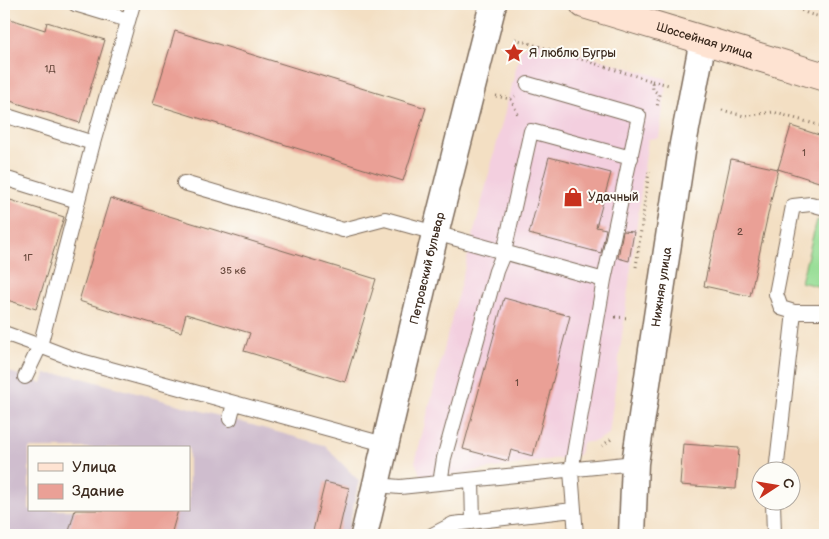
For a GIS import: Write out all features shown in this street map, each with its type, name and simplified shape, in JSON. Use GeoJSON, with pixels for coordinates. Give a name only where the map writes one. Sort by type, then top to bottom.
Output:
{"type":"FeatureCollection","features":[{"type":"Feature","properties":{"kind":"main road","name":"Шоссейная улица"},"geometry":{"type":"LineString","coordinates":[[600,6],[825,77]]}},
{"type":"Feature","properties":{"kind":"street","name":"Петровский бульвар"},"geometry":{"type":"LineString","coordinates":[[364,535],[435,234],[493,4]]}},
{"type":"Feature","properties":{"kind":"street","name":"Нижняя улица"},"geometry":{"type":"LineString","coordinates":[[632,535],[635,464],[683,144],[703,40]]}},
{"type":"Feature","properties":{"kind":"lane"},"geometry":{"type":"LineString","coordinates":[[75,4],[128,20]]}},
{"type":"Feature","properties":{"kind":"lane"},"geometry":{"type":"LineString","coordinates":[[25,377],[40,346],[93,143],[133,4]]}},
{"type":"Feature","properties":{"kind":"lane"},"geometry":{"type":"LineString","coordinates":[[528,84],[639,116],[604,280],[571,472],[576,535]]}},
{"type":"Feature","properties":{"kind":"lane"},"geometry":{"type":"LineString","coordinates":[[4,115],[93,143]]}},
{"type":"Feature","properties":{"kind":"lane"},"geometry":{"type":"LineString","coordinates":[[440,483],[444,458],[496,271],[504,252],[531,131],[631,158]]}},
{"type":"Feature","properties":{"kind":"lane"},"geometry":{"type":"LineString","coordinates":[[4,178],[78,201]]}},
{"type":"Feature","properties":{"kind":"lane"},"geometry":{"type":"LineString","coordinates":[[184,183],[343,230],[386,219],[604,280]]}},
{"type":"Feature","properties":{"kind":"lane"},"geometry":{"type":"LineString","coordinates":[[825,208],[811,204],[793,206],[776,294],[781,308],[794,312],[825,312]]}},
{"type":"Feature","properties":{"kind":"lane"},"geometry":{"type":"LineString","coordinates":[[777,462],[794,312]]}},
{"type":"Feature","properties":{"kind":"lane"},"geometry":{"type":"LineString","coordinates":[[4,333],[74,359],[384,444]]}},
{"type":"Feature","properties":{"kind":"lane"},"geometry":{"type":"LineString","coordinates":[[230,419],[234,403]]}},
{"type":"Feature","properties":{"kind":"lane"},"geometry":{"type":"LineString","coordinates":[[376,485],[400,487],[571,472],[635,464]]}},
{"type":"Feature","properties":{"kind":"lane"},"geometry":{"type":"LineString","coordinates":[[472,480],[473,522]]}},
{"type":"Feature","properties":{"kind":"lane"},"geometry":{"type":"LineString","coordinates":[[432,535],[453,524],[573,510]]}},
{"type":"Feature","properties":{"kind":"lane"},"geometry":{"type":"LineString","coordinates":[[773,512],[774,535]]}},
{"type":"Feature","properties":{"kind":"path"},"geometry":{"type":"LineString","coordinates":[[788,4],[809,14],[825,18]]}},
{"type":"Feature","properties":{"kind":"path"},"geometry":{"type":"LineString","coordinates":[[515,39],[670,86]]}},
{"type":"Feature","properties":{"kind":"path"},"geometry":{"type":"LineString","coordinates":[[652,80],[653,90],[659,94],[657,110]]}},
{"type":"Feature","properties":{"kind":"path"},"geometry":{"type":"LineString","coordinates":[[722,110],[744,116],[773,112],[825,127]]}},
{"type":"Feature","properties":{"kind":"path"},"geometry":{"type":"LineString","coordinates":[[613,317],[630,318]]}},
{"type":"Feature","properties":{"kind":"shaded area"},"geometry":{"type":"Polygon","coordinates":[[[535,41],[667,79],[659,138],[648,139],[609,434],[596,441],[582,443],[579,455],[422,479],[415,462],[521,49],[535,41]]]}},
{"type":"Feature","properties":{"kind":"shaded area"},"geometry":{"type":"Polygon","coordinates":[[[4,370],[42,383],[45,374],[71,375],[324,445],[359,481],[347,535],[4,535],[4,370]]]}},
{"type":"Feature","properties":{"kind":"green space"},"geometry":{"type":"Polygon","coordinates":[[[817,220],[825,222],[825,288],[801,282],[817,220]]]}},
{"type":"Feature","properties":{"kind":"building"},"geometry":{"type":"Polygon","coordinates":[[[4,17],[45,30],[47,22],[105,40],[80,123],[4,99],[4,17]]]}},
{"type":"Feature","properties":{"kind":"building"},"geometry":{"type":"Polygon","coordinates":[[[175,31],[426,108],[403,181],[153,104],[175,31]]]}},
{"type":"Feature","properties":{"kind":"building"},"geometry":{"type":"Polygon","coordinates":[[[791,126],[825,137],[825,184],[778,169],[791,126]]]}},
{"type":"Feature","properties":{"kind":"building"},"geometry":{"type":"Polygon","coordinates":[[[549,157],[611,173],[596,227],[606,229],[601,253],[529,234],[549,157]]]}},
{"type":"Feature","properties":{"kind":"building"},"geometry":{"type":"Polygon","coordinates":[[[731,159],[778,169],[750,296],[704,286],[731,159]]]}},
{"type":"Feature","properties":{"kind":"building"},"geometry":{"type":"Polygon","coordinates":[[[4,198],[64,217],[36,309],[4,299],[4,198]]]}},
{"type":"Feature","properties":{"kind":"building"},"geometry":{"type":"Polygon","coordinates":[[[110,198],[376,279],[345,382],[244,351],[250,333],[186,314],[181,332],[79,301],[110,198]]]}},
{"type":"Feature","properties":{"kind":"building"},"geometry":{"type":"Polygon","coordinates":[[[623,231],[634,232],[629,261],[618,258],[623,231]]]}},
{"type":"Feature","properties":{"kind":"building"},"geometry":{"type":"Polygon","coordinates":[[[504,298],[570,316],[533,456],[511,450],[508,461],[463,449],[504,298]]]}},
{"type":"Feature","properties":{"kind":"building"},"geometry":{"type":"Polygon","coordinates":[[[683,444],[739,448],[736,489],[680,485],[683,444]]]}},
{"type":"Feature","properties":{"kind":"building"},"geometry":{"type":"Polygon","coordinates":[[[325,482],[349,488],[338,535],[312,535],[325,482]]]}},
{"type":"Feature","properties":{"kind":"building"},"geometry":{"type":"Polygon","coordinates":[[[74,512],[177,512],[171,535],[68,535],[74,512]]]}},
{"type":"Feature","properties":{"kind":"place","name":"Я люблю Бугры"},"geometry":{"type":"Point","coordinates":[514,53]}},
{"type":"Feature","properties":{"kind":"place","name":"Удачный"},"geometry":{"type":"Point","coordinates":[573,197]}}]}
